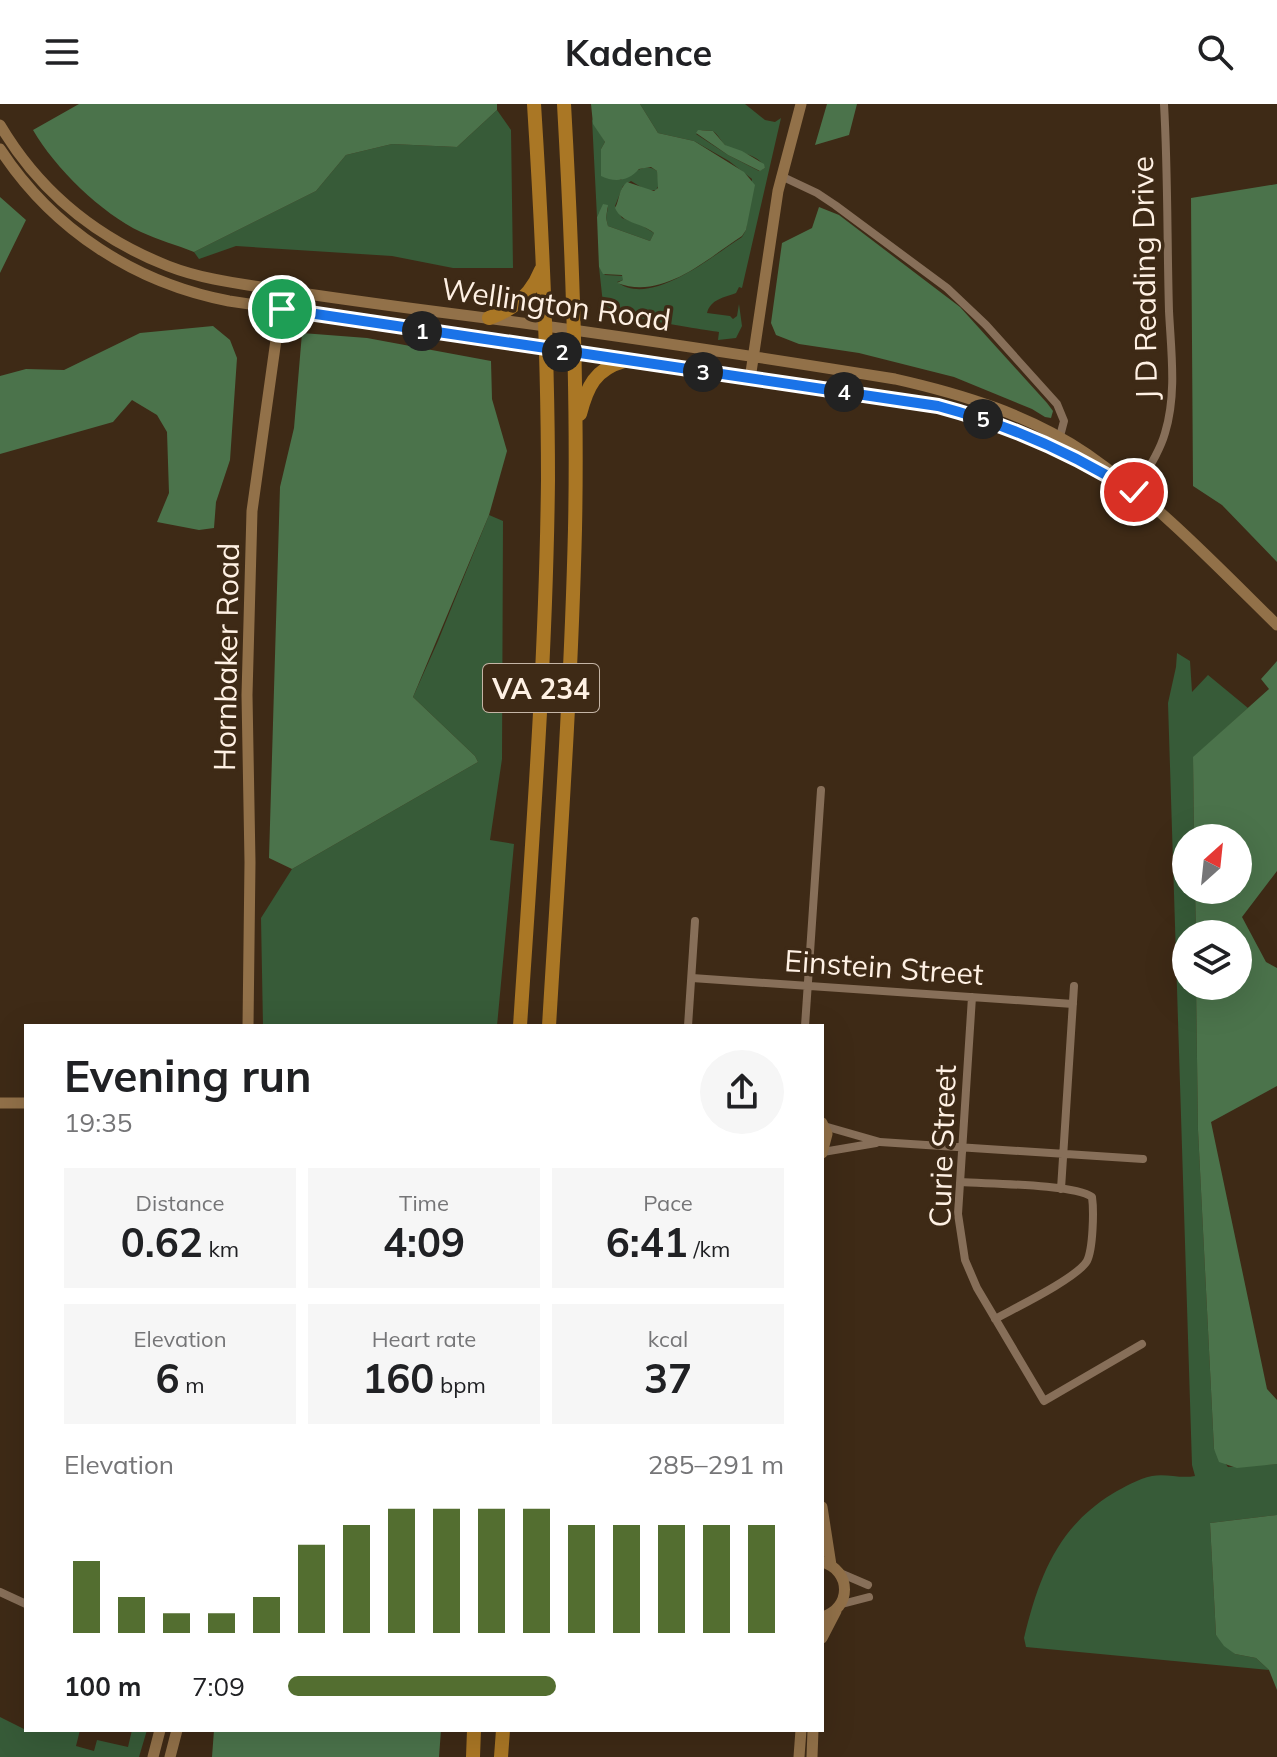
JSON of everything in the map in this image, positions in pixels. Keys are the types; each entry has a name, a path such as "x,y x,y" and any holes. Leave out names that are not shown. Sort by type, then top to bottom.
{"highway":[{"name":"VA 234","path":"520,1024 545,616 546,325 534,104"},
{"name":"VA 234","path":"549,1024 570,683 576,430 564,104"},
{"path":"489,318 522,300 537,280 543,262"},
{"path":"576,430 589,384 604,370 624,361"},
{"path":"473,1757 474,1732"},
{"path":"501,1757 503,1732"}],"main road":[{"path":"750,379 781,176 801,104"},
{"name":"Wellington Road","path":"0,125 24,160 54,195 75,213 116,242 192,274 283,290 754,357 930,387 998,409 1134,492 1277,625"},
{"name":"Wellington Road","path":"0,149 40,200 76,233 106,255 146,276 192,292 546,350 938,406 1058,443"},
{"name":"Hornbaker Road","path":"248,1024 250,862 247,695 252,511 283,290"},
{"path":"0,1103 24,1103"},
{"path":"824,1520 831,1567 845,1585 839,1607 824,1634"},
{"path":"824,1616 839,1607"},
{"path":"153,1757 159,1732"},
{"path":"170,1757 176,1732"},
{"path":"799,1757 801,1732"},
{"path":"812,1757 813,1732"}],"street":[{"name":"J D Reading Drive","path":"1134,492 1159,449 1170,405 1173,343 1169,314 1169,205 1164,104"},
{"path":"781,176 835,205 926,271 967,306 1057,404 1064,421 1058,443"},
{"path":"805,1024 821,790"},
{"path":"688,1024 695,921"},
{"name":"Einstein Street","path":"692,978 1073,1004"},
{"path":"1061,1189 1074,986"},
{"name":"Curie Street","path":"972,997 958,1214 965,1260 995,1319 1044,1401 1142,1344"},
{"path":"824,1124 880,1142 1143,1159"},
{"path":"824,1153 880,1142"},
{"path":"961,1182 1061,1189 1087,1193 1092,1197 1094,1208 1088,1258 1067,1278 995,1319"},
{"path":"831,1567 868,1585"},
{"path":"0,1592 24,1603"},
{"path":"839,1607 869,1597"}],"green space":[{"path":"79,104 497,104 497,110 457,147 392,144 346,155 316,191 194,252 147,235 110,213 66,174 42,145 33,130"},
{"path":"591,104 640,104 658,133 694,141 744,172 755,185 742,236 698,266 667,282 634,287 617,283 623,280 622,275 603,274 599,267 597,217 603,204 608,205 608,226 650,241 654,233 622,217 615,208 627,182 654,191 658,188 657,171 651,167 639,169 622,180 601,176 601,149 605,142 593,124"},
{"path":"640,104 745,104 765,120 775,122 781,118 742,288 715,302 707,313 733,319 737,316 739,304 742,326 736,338 718,340 719,332 640,318 603,304 599,267 605,275 624,276 617,282 631,288 647,289 664,284 698,266 742,237 746,230 752,179 729,161 694,141 658,133","holes":["702,130 713,131 726,146 753,157 765,168 759,171 696,134"]},
{"path":"827,104 857,104 849,135 815,145"},
{"path":"497,110 511,130 513,268 453,268 392,256 236,246 199,259 194,252 316,191 346,155 392,144 457,147"},
{"path":"592,119 605,142 601,149 620,180 647,167 657,171 659,185 656,190 646,190 631,181 623,186 615,206 622,218 654,233 650,241 608,226 608,207 597,217"},
{"path":"698,130 713,131 725,145 742,151 764,164 765,168 760,171 728,155 696,133"},
{"path":"1277,184 1277,562 1222,505 1193,486 1191,198"},
{"path":"0,197 26,220 0,273"},
{"path":"819,207 839,215 960,307 1047,403 1053,411 1051,418 954,377 859,353 799,344 776,335 771,323 782,243 812,228"},
{"path":"213,326 230,340 237,358 230,460 216,502 214,528 199,530 157,522 169,493 167,432 157,415 132,400 113,422 0,454 0,376 26,369 64,370 140,333"},
{"path":"302,333 367,338 491,361 492,399 507,451 489,515 413,697 478,762 292,869 269,858 280,487 294,428"},
{"path":"489,515 503,521 502,759 490,840 514,844 497,1024 263,1024 261,918 292,869 478,762 413,697"},
{"path":"1177,653 1190,661 1192,692 1208,675 1248,708 1193,758 1194,824 1172,824 1172,830 1168,703"},
{"path":"1277,661 1277,871 1252,904 1252,824 1194,824 1193,757 1269,689 1261,679"},
{"path":"1174,904 1195,904 1196,920 1175,920"},
{"path":"1195,904 1252,904 1242,917 1244,920 1196,920"},
{"path":"1252,936 1266,962 1277,968 1277,1086 1211,1122 1267,1389 1277,1400 1277,1464 1237,1468 1219,1462 1214,1449 1198,1130 1196,1000 1252,1000"},
{"path":"1177,1000 1196,1000 1198,1130 1214,1449 1228,1467 1277,1464 1277,1515 1210,1523 1216,1635 1235,1654 1256,1658 1269,1670 1026,1647 1024,1638 1044,1575 1064,1538 1077,1522 1112,1494 1142,1479 1157,1475 1195,1476 1192,1465"},
{"path":"1277,1515 1277,1690 1269,1670 1256,1658 1235,1654 1216,1635 1210,1523"},
{"path":"0,1717 24,1729 24,1732 80,1732 76,1746 94,1751 97,1740 128,1747 132,1732 146,1732 139,1757 0,1757"},
{"path":"214,1732 441,1732 439,1757 212,1757"}],"route":[{"path":"282,309 938,406 1029,436 1090,465 1134,492"}]}
